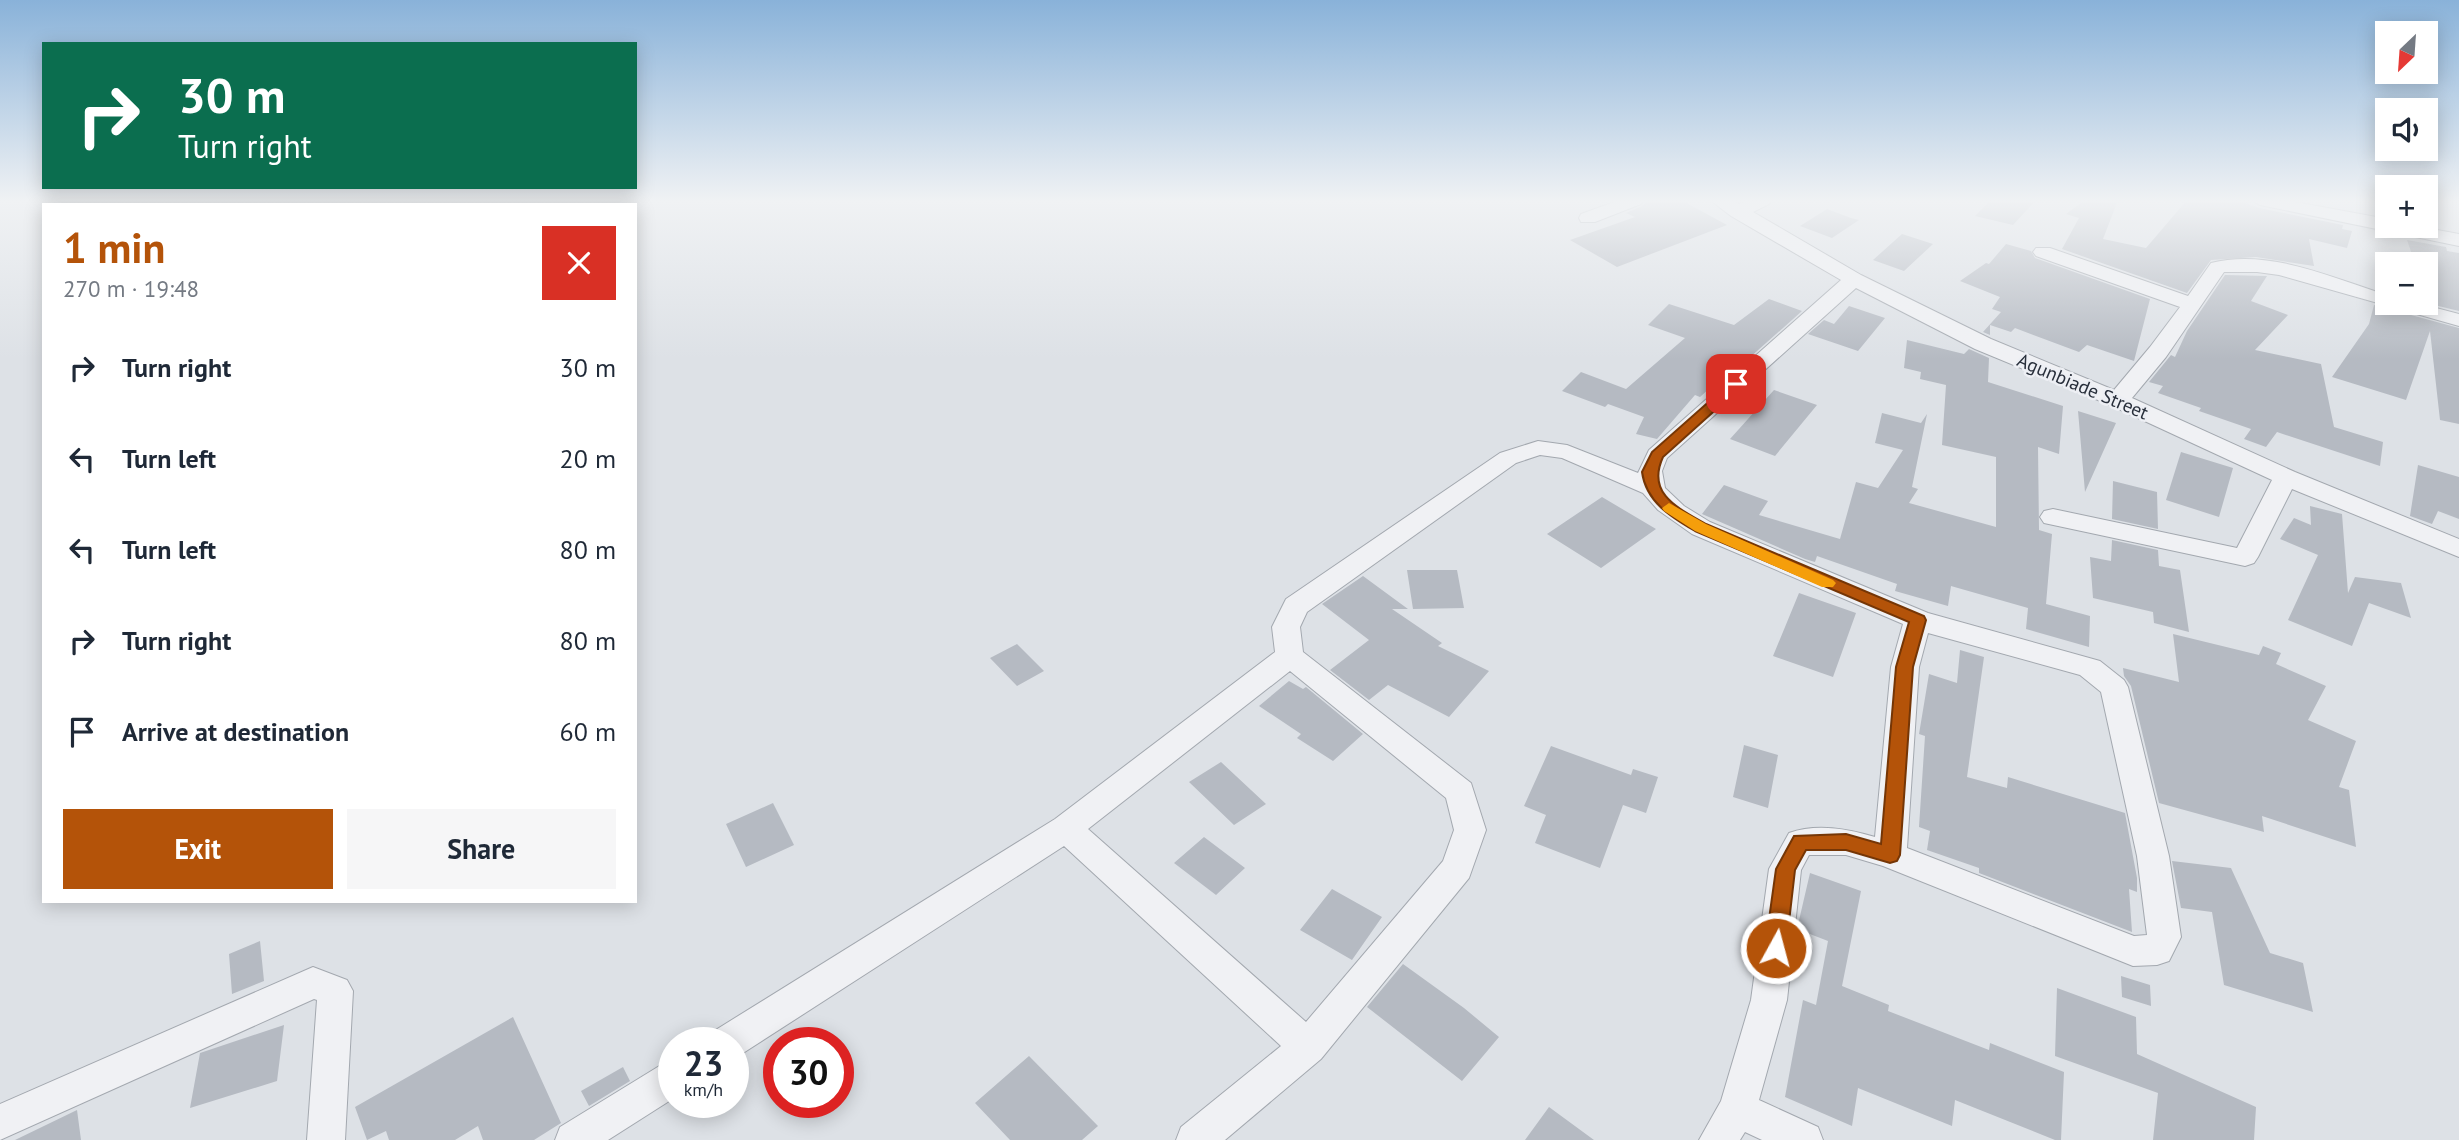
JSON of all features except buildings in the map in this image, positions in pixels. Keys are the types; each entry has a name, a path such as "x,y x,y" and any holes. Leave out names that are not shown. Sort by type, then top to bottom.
{"street":[{"name":"Agunbiade Street","path":"1809,253 1854,279 1983,344 2118,400 2286,477 2459,549"},
{"path":"2046,253 2192,304"},
{"path":"2118,400 2158,352 2218,267 2235,263 2258,265 2375,298"},
{"path":"1651,487 1649,472 1657,455 1854,279"},
{"path":"2438,315 2459,320"},
{"path":"1195,1140 1308,1047 1457,868 1470,830 1460,792 1290,656 1286,626 1296,606 1508,458 1538,447 1567,452 1651,487 1672,511 1701,528 1918,620 1967,636 2090,668 2114,687 2153,856 2164,937 2157,950 2133,951 1890,855 1846,842 1800,842 1786,869 1769,1000 1728,1124 1804,1140"},
{"path":"2053,517 2245,557 2286,477"},
{"path":"1890,855 1905,667 1918,620"},
{"path":"749,1029 1066,828 1290,656"},
{"path":"1066,828 1308,1047"},
{"path":"0,1123 313,983 335,991 326,1140"},
{"path":"574,1140 658,1087"}],"slow traffic":[{"path":"1669,508 1701,528 1827,583"}],"route":[{"path":"1736,384 1657,455 1649,472 1651,487 1672,511 1701,528 1918,620 1905,667 1890,855 1846,842 1800,842 1786,869 1776,948"}]}
